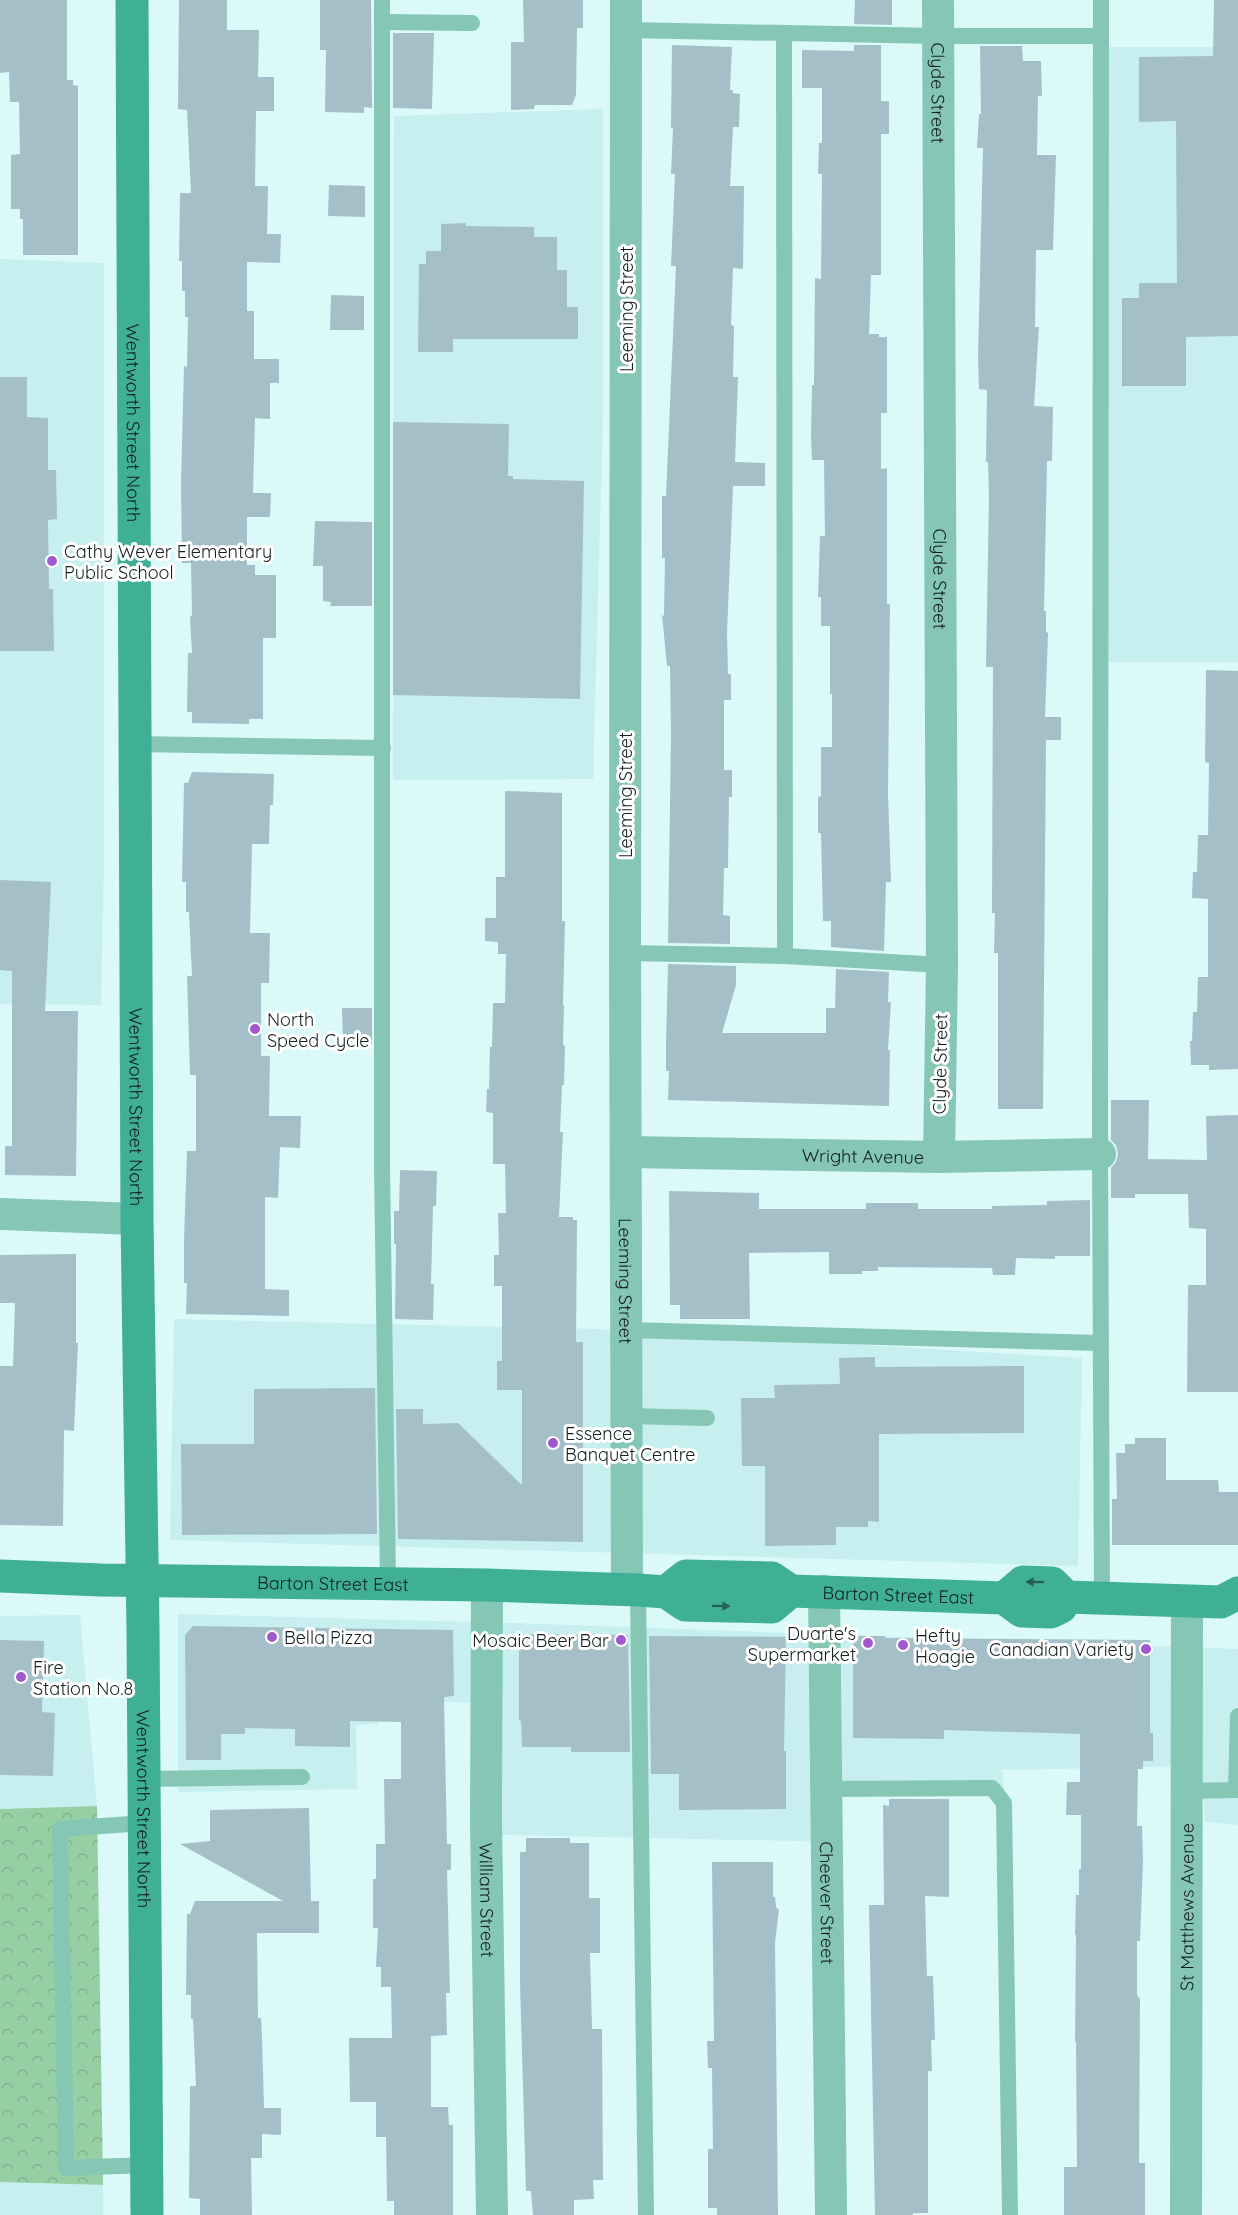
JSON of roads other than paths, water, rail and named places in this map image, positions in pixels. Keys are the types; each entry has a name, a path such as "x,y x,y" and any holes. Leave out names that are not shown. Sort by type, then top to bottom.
{"main road":[{"name":"Wentworth Street North","path":"132,0 136,1219 142,1580 147,2215"},
{"name":"Barton Street East","path":"0,1576 101,1580 487,1585 644,1591 686,1576 772,1578 791,1591 1004,1598 1023,1582 1052,1582 1066,1597 1232,1603"}],"street":[{"name":"Clyde Street","path":"938,0 942,965 939,1157"},
{"name":"Leeming Street","path":"626,15 627,1416 644,1591"},
{"name":"Wright Avenue","path":"626,1152 939,1157 1100,1154"},
{"path":"0,1214 136,1219"},
{"name":"William Street","path":"487,1585 486,1822 492,2215"},
{"name":"Cheever Street","path":"824,1591 831,2215"},
{"name":"St Matthews Avenue","path":"1186,2215 1187,1601"}],"lane":[{"path":"382,0 382,1166 388,1583"},
{"path":"1101,0 1102,1598"},
{"path":"626,15 784,34 1100,36"},
{"path":"382,22 472,22"},
{"path":"784,34 785,956"},
{"path":"135,744 382,748"},
{"path":"625,953 785,956 942,965"},
{"path":"627,1330 1101,1343"},
{"path":"627,1416 707,1418"},
{"path":"644,1591 646,2215"},
{"path":"1185,1791 1236,1790 1238,1716"},
{"path":"144,1779 302,1777"},
{"path":"826,1789 992,1788 1004,1803 1010,2215"},
{"path":"144,1823 60,1829 66,2168 147,2165"}],"place":[{"name":"Cathy Wever Elementary Public School","path":"52,561"},
{"name":"North Speed Cycle","path":"255,1029"},
{"name":"Essence Banquet Centre","path":"553,1443"},
{"name":"Bella Pizza","path":"272,1637"},
{"name":"Mosaic Beer Bar","path":"621,1640"},
{"name":"Duarte's Supermarket","path":"868,1643"},
{"name":"Hefty Hoagie","path":"903,1645"},
{"name":"Canadian Variety","path":"1146,1649"},
{"name":"Fire Station No.8","path":"21,1677"}]}
